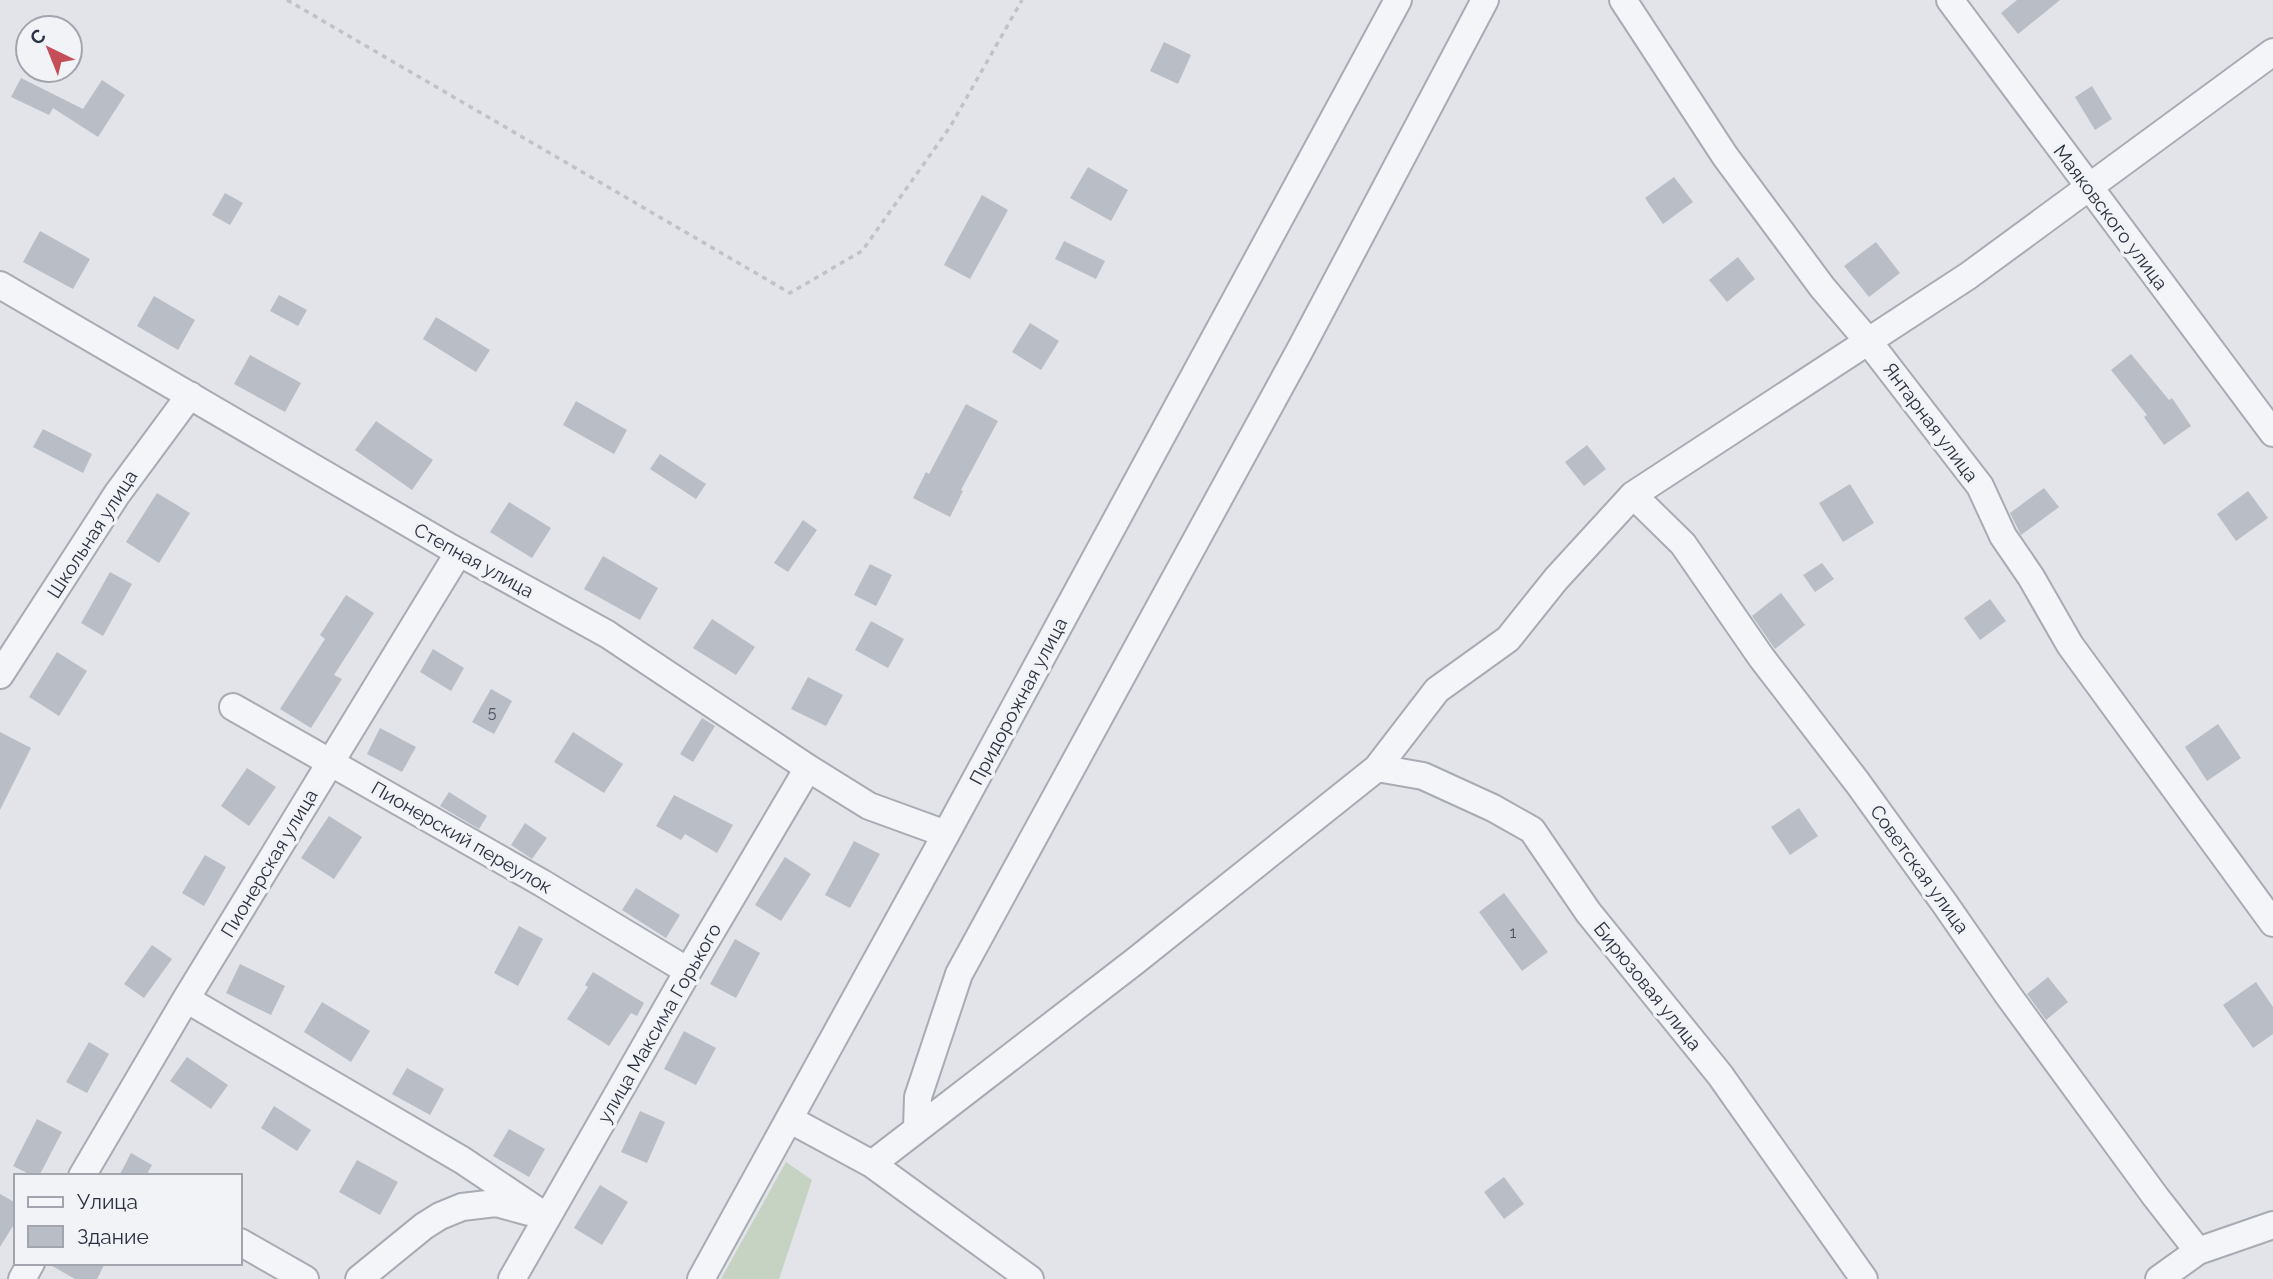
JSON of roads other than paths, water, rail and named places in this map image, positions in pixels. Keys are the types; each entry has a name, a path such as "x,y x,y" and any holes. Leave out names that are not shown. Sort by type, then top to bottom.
{"street":[{"name":"Придорожная улица","path":"701,1279 946,834 1398,0"},
{"path":"917,1128 918,1097 959,974 1300,350 1485,0"},
{"name":"Янтарная улица","path":"1623,0 1725,156 1822,287 1868,341 1980,486 2003,536 2031,577 2070,645 2273,923"},
{"name":"Маяковского улица","path":"1950,0 2273,433"},
{"path":"872,1164 1134,962 1377,768 1437,690 1508,639 1556,579 1633,495 1968,275 2273,52"},
{"name":"Степная улица","path":"0,285 459,552 607,634 869,806 946,834"},
{"name":"Школьная улица","path":"0,675 117,494 190,395"},
{"name":"Советская улица","path":"1633,495 1683,544 1761,657 1857,782 2008,995 2198,1251"},
{"name":"Пионерская улица","path":"83,1174 186,999 459,552"},
{"name":"Пионерский переулок","path":"233,707 530,876 688,971"},
{"name":"улица Максима Горького","path":"512,1279 808,768"},
{"name":"Бирюзовая улица","path":"1377,768 1423,776 1493,808 1532,830 1588,912 1720,1075 1864,1279"},
{"path":"186,999 462,1160 547,1217"},
{"path":"789,1119 872,1164 1030,1279"},
{"path":"359,1279 424,1226 462,1207 496,1203 547,1217"},
{"path":"2159,1279 2198,1251 2273,1225"},
{"path":"242,1243 305,1279"}]}
